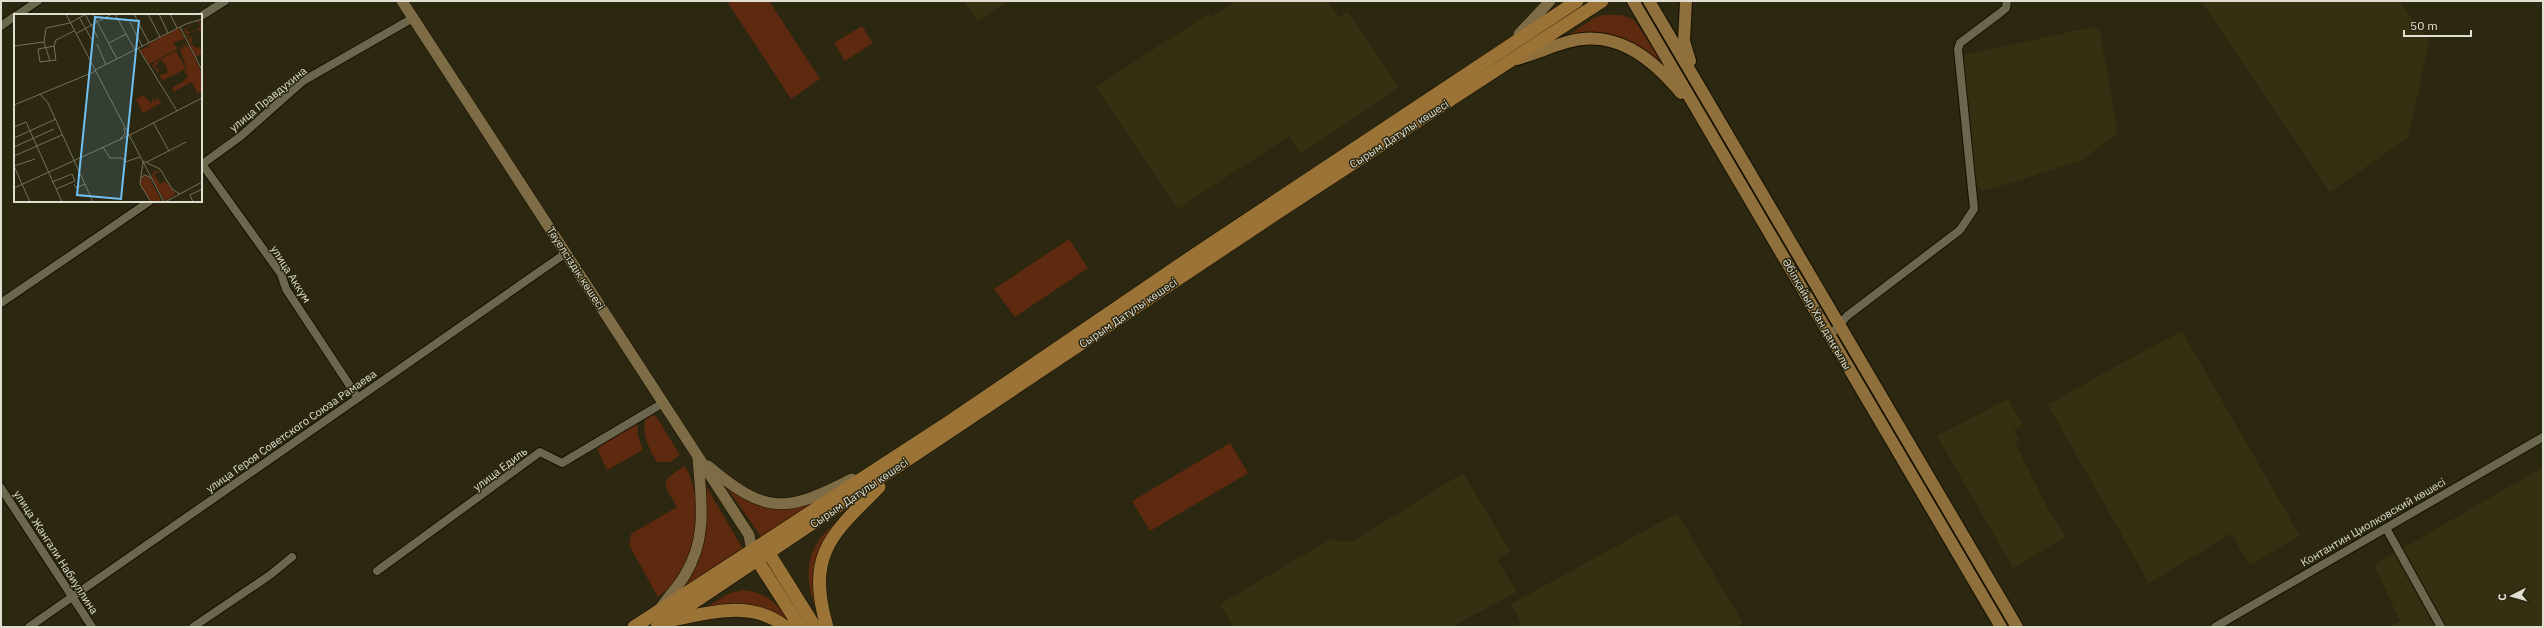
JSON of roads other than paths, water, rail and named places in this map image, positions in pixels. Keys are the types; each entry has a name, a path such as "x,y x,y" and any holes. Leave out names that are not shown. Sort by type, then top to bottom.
{"highway":[{"name":"Сырым Датұлы көшесі","path":"634,627 661,620 1001,393 1286,207 1506,56 1577,1"},
{"name":"Сырым Датұлы көшесі","path":"1506,56 1602,1"},
{"path":"826,627 819,579 820,566 829,542 838,528 896,463"},
{"path":"766,549 815,627"},
{"path":"755,556 800,627"},
{"path":"661,620 714,612 744,610 767,615 786,627"}],"main road":[{"name":"Тәуелсіздік көшесі","path":"402,1 749,535"},
{"path":"1506,56 1550,1"},
{"name":"Әбілқайыр Хан даңғылы","path":"1633,1 2001,627"},
{"name":"Әбілқайыр Хан даңғылы","path":"1649,1 2017,627"},
{"path":"1686,1 1684,41 1696,80"},
{"path":"1506,56 1580,40 1612,42 1634,49 1644,56 1675,85 1704,122"},
{"path":"698,458 733,487 748,496 779,504 794,503 816,498 896,463"},
{"path":"661,620 685,575 699,543 702,516 698,458"},
{"path":"749,535 766,549"},
{"path":"749,535 755,556"}],"street":[{"path":"19,14 38,1"},
{"path":"202,15 225,1"},
{"path":"1830,336 1847,316 1960,230 1974,209 1958,49 1960,43 2006,8 2007,1"},
{"path":"1,26 14,17"},
{"name":"улица Правдухина","path":"202,164 241,136 303,81 413,18"},
{"name":"улица Аккум","path":"202,164 280,274 286,289 358,398"},
{"path":"1,303 149,202"},
{"name":"улица Героя Советского Союза Рамаева","path":"28,627 566,253"},
{"name":"улица Едиль","path":"377,571 540,452 562,463 663,403"},
{"name":"Контантин Циолковский көшесі","path":"2215,627 2543,437"},
{"name":"улица Жангали Набиуллина","path":"1,488 71,598 92,627"},
{"path":"2386,528 2441,627"},
{"path":"193,627 270,576 292,557"}]}
